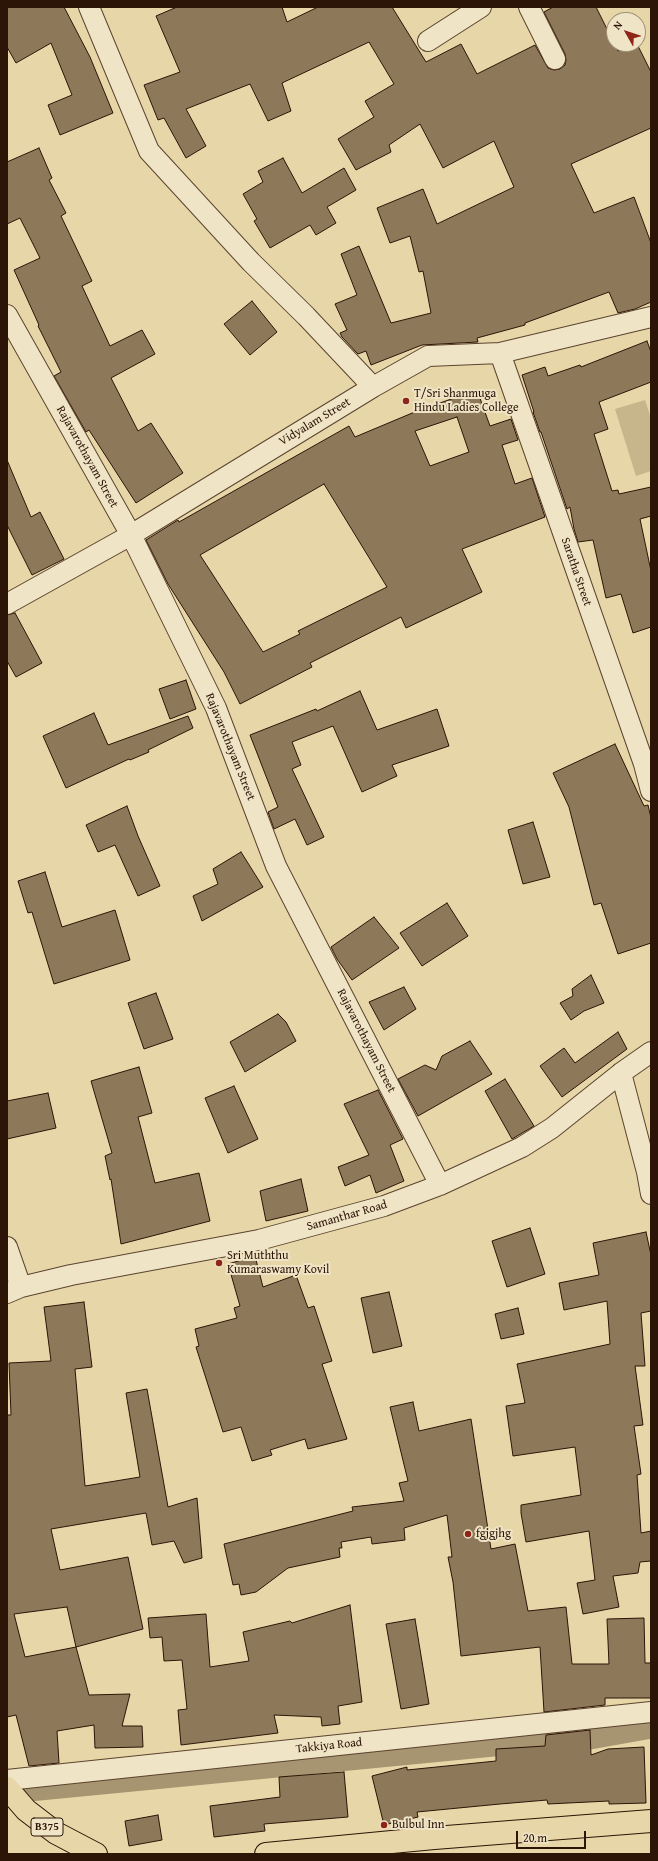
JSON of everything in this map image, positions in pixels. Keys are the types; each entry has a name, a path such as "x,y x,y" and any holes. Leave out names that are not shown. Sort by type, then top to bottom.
{"main road":[{"name":"B375","path":"7,1788 26,1810 56,1833 96,1854"},
{"path":"266,1854 449,1837 651,1821"}],"street":[{"path":"428,41 481,7"},
{"path":"529,7 555,59"},
{"path":"93,8 149,151 251,262 306,316 373,387"},
{"name":"Rajavarothayam Street","path":"7,315 131,536 216,708 276,866 440,1185"},
{"name":"Vidyalam Street","path":"7,604 131,536 373,387 428,356 500,353 651,317"},
{"name":"Saratha Street","path":"500,353 647,763 651,791"},
{"name":"Samanthar Road","path":"14,1290 71,1275 259,1240 384,1206 440,1185 522,1147 552,1128 620,1074 651,1052"},
{"path":"620,1074 647,1172 651,1194"},
{"path":"7,1247 14,1290"},
{"name":"Takkiya Road","path":"7,1780 651,1712"}],"shaded area":[{"path":"645,400 651,418 651,471 636,476 615,409"}],"building":[{"path":"7,7 64,7 90,57 113,113 60,135 48,105 72,95 51,43 16,63 7,47"},
{"path":"177,7 282,7 287,22 318,7 392,7 426,62 461,44 477,74 535,45 548,68 554,70 560,69 565,65 565,54 544,12 553,7 596,7 606,27 606,52 641,52 651,72 651,128 571,164 594,213 634,197 651,243 651,302 635,309 618,313 609,292 525,323 525,325 477,338 478,342 422,345 371,365 366,351 358,354 340,333 347,330 335,304 357,295 341,254 359,246 391,323 431,313 423,271 419,272 410,236 390,243 377,208 423,189 437,224 514,187 494,141 443,168 420,124 389,145 391,152 356,170 338,139 374,117 365,101 394,84 369,42 282,83 291,111 268,121 250,84 186,109 206,146 186,158 164,118 158,120 144,85 180,72 156,16"},
{"path":"39,148 52,178 49,180 66,213 61,216 92,281 82,286 110,346 142,330 155,354 111,378 138,431 151,423 183,473 136,503 89,430 86,432 54,376 61,372 38,326 39,325 14,270 40,258 20,218 7,224 7,162"},
{"path":"283,158 302,193 344,168 356,190 327,207 336,223 316,235 310,225 270,248 254,221 257,219 243,194 263,182 258,171"},
{"path":"252,301 277,332 250,355 224,324"},
{"path":"647,341 651,352 651,382 599,402 608,429 594,434 612,491 618,490 619,494 651,487 651,516 640,519 651,571 651,627 633,633 621,594 606,598 593,540 578,542 570,507 567,509 533,412 522,375 545,367 548,376 580,365 581,367"},
{"path":"477,390 490,426 511,419 518,440 502,445 515,484 532,478 545,517 462,549 482,592 406,628 401,617 310,663 312,667 240,704 224,672 168,584 146,540 178,520 179,522 349,426 355,437 417,411","holes":["457,417 469,452 430,466 415,431","324,484 387,587 298,631 300,634 263,652 200,555"]},
{"path":"7,460 31,517 40,512 64,559 32,575 7,525"},
{"path":"15,613 42,663 16,677 7,661 7,615"},
{"path":"186,680 196,709 170,719 159,689"},
{"path":"360,691 377,730 437,709 449,746 392,765 397,776 362,792 333,726 292,742 301,765 292,769 324,837 307,845 295,819 274,829 268,812 278,807 250,735 316,709 317,711"},
{"path":"94,713 108,745 188,716 193,728 148,750 149,752 130,760 129,759 66,788 43,736"},
{"path":"615,744 644,806 648,805 651,818 651,943 618,954 601,903 594,905 569,807 553,773"},
{"path":"127,806 138,836 160,886 138,896 115,845 98,852 86,825"},
{"path":"533,822 550,877 523,884 508,830"},
{"path":"241,852 263,887 202,921 193,896 218,884 213,869"},
{"path":"45,872 62,927 115,910 130,960 54,984 32,912 28,913 18,881"},
{"path":"447,903 468,936 422,966 400,933"},
{"path":"374,917 399,948 352,980 337,959 331,947"},
{"path":"591,975 604,1003 584,1011 571,1020 560,1003 573,996 572,989"},
{"path":"404,987 416,1009 384,1030 369,1002"},
{"path":"156,993 173,1039 144,1049 128,1003"},
{"path":"278,1014 286,1022 296,1041 245,1072 230,1042"},
{"path":"618,1032 627,1049 562,1097 540,1066 564,1048 575,1063"},
{"path":"470,1041 492,1074 418,1116 398,1079 425,1065 436,1070 442,1056"},
{"path":"139,1067 152,1113 138,1117 155,1183 199,1173 210,1221 121,1244 111,1179 110,1180 105,1156 112,1153 91,1081"},
{"path":"505,1079 534,1126 512,1139 485,1091"},
{"path":"234,1086 258,1139 228,1153 205,1098"},
{"path":"378,1090 403,1139 390,1145 404,1181 376,1193 370,1175 345,1186 338,1167 369,1155 344,1104"},
{"path":"48,1093 56,1128 7,1139 7,1101"},
{"path":"301,1179 308,1211 266,1221 260,1191"},
{"path":"530,1228 545,1274 507,1287 492,1241"},
{"path":"646,1232 651,1255 651,1311 641,1313 645,1366 635,1366 643,1425 634,1426 641,1474 637,1475 641,1533 651,1531 651,1561 640,1562 638,1573 613,1576 619,1607 583,1614 577,1583 595,1580 589,1531 526,1542 521,1513 521,1505 581,1495 575,1447 513,1456 506,1406 525,1403 517,1364 610,1344 607,1301 564,1310 559,1283 599,1275 593,1243"},
{"path":"255,1256 263,1287 296,1275 308,1308 314,1306 332,1361 322,1364 347,1439 308,1449 305,1439 270,1450 272,1455 252,1461 241,1427 223,1432 196,1347 199,1346 195,1329 237,1318 234,1308 240,1306 228,1264"},
{"path":"389,1292 402,1346 373,1353 361,1298"},
{"path":"84,1302 92,1367 75,1369 85,1486 140,1477 126,1393 147,1389 168,1507 197,1498 202,1558 184,1563 174,1541 152,1545 146,1513 51,1529 60,1570 128,1557 143,1629 76,1647 89,1695 130,1694 122,1726 142,1726 143,1747 95,1748 94,1725 57,1731 59,1763 29,1766 16,1715 7,1717 7,1415 11,1415 9,1363 51,1361 44,1307","holes":["67,1607 76,1647 25,1657 14,1614"]},
{"path":"518,1308 524,1334 501,1339 495,1314"},
{"path":"413,1402 419,1431 471,1419 491,1549 515,1544 528,1611 566,1607 572,1664 609,1664 607,1619 644,1618 645,1663 651,1663 651,1698 605,1698 605,1705 544,1712 540,1647 461,1656 453,1582 448,1557 452,1557 447,1515 404,1528 405,1540 372,1544 371,1537 341,1542 342,1548 339,1548 340,1557 288,1568 256,1592 241,1595 239,1584 233,1585 224,1544 353,1511 352,1507 404,1501 399,1483 408,1481 390,1407"},
{"path":"350,1605 362,1702 338,1706 340,1724 322,1726 321,1717 274,1715 278,1733 181,1745 178,1710 187,1709 182,1660 164,1661 162,1637 150,1638 148,1618 206,1614 210,1667 249,1661 243,1632 290,1621 292,1623"},
{"path":"415,1619 429,1704 401,1709 386,1624"},
{"path":"590,1730 591,1755 608,1749 644,1747 646,1803 609,1804 609,1801 548,1804 547,1800 417,1812 418,1817 384,1825 372,1776 407,1767 407,1770 496,1761 496,1749 545,1746 546,1735"},
{"path":"344,1772 348,1817 264,1824 265,1831 214,1837 210,1806 280,1797 279,1777"},
{"path":"158,1815 162,1840 129,1846 125,1821"}],"waterway":[{"path":"29,1789 545,1739 590,1737 646,1727"}],"place":[{"name":"T/Sri Shanmuga Hindu Ladies College","path":"406,401"},
{"name":"Sri Muththu Kumaraswamy Kovil","path":"219,1263"},
{"name":"fgjgjhg","path":"468,1534"},
{"name":"Bulbul Inn","path":"384,1825"}]}
